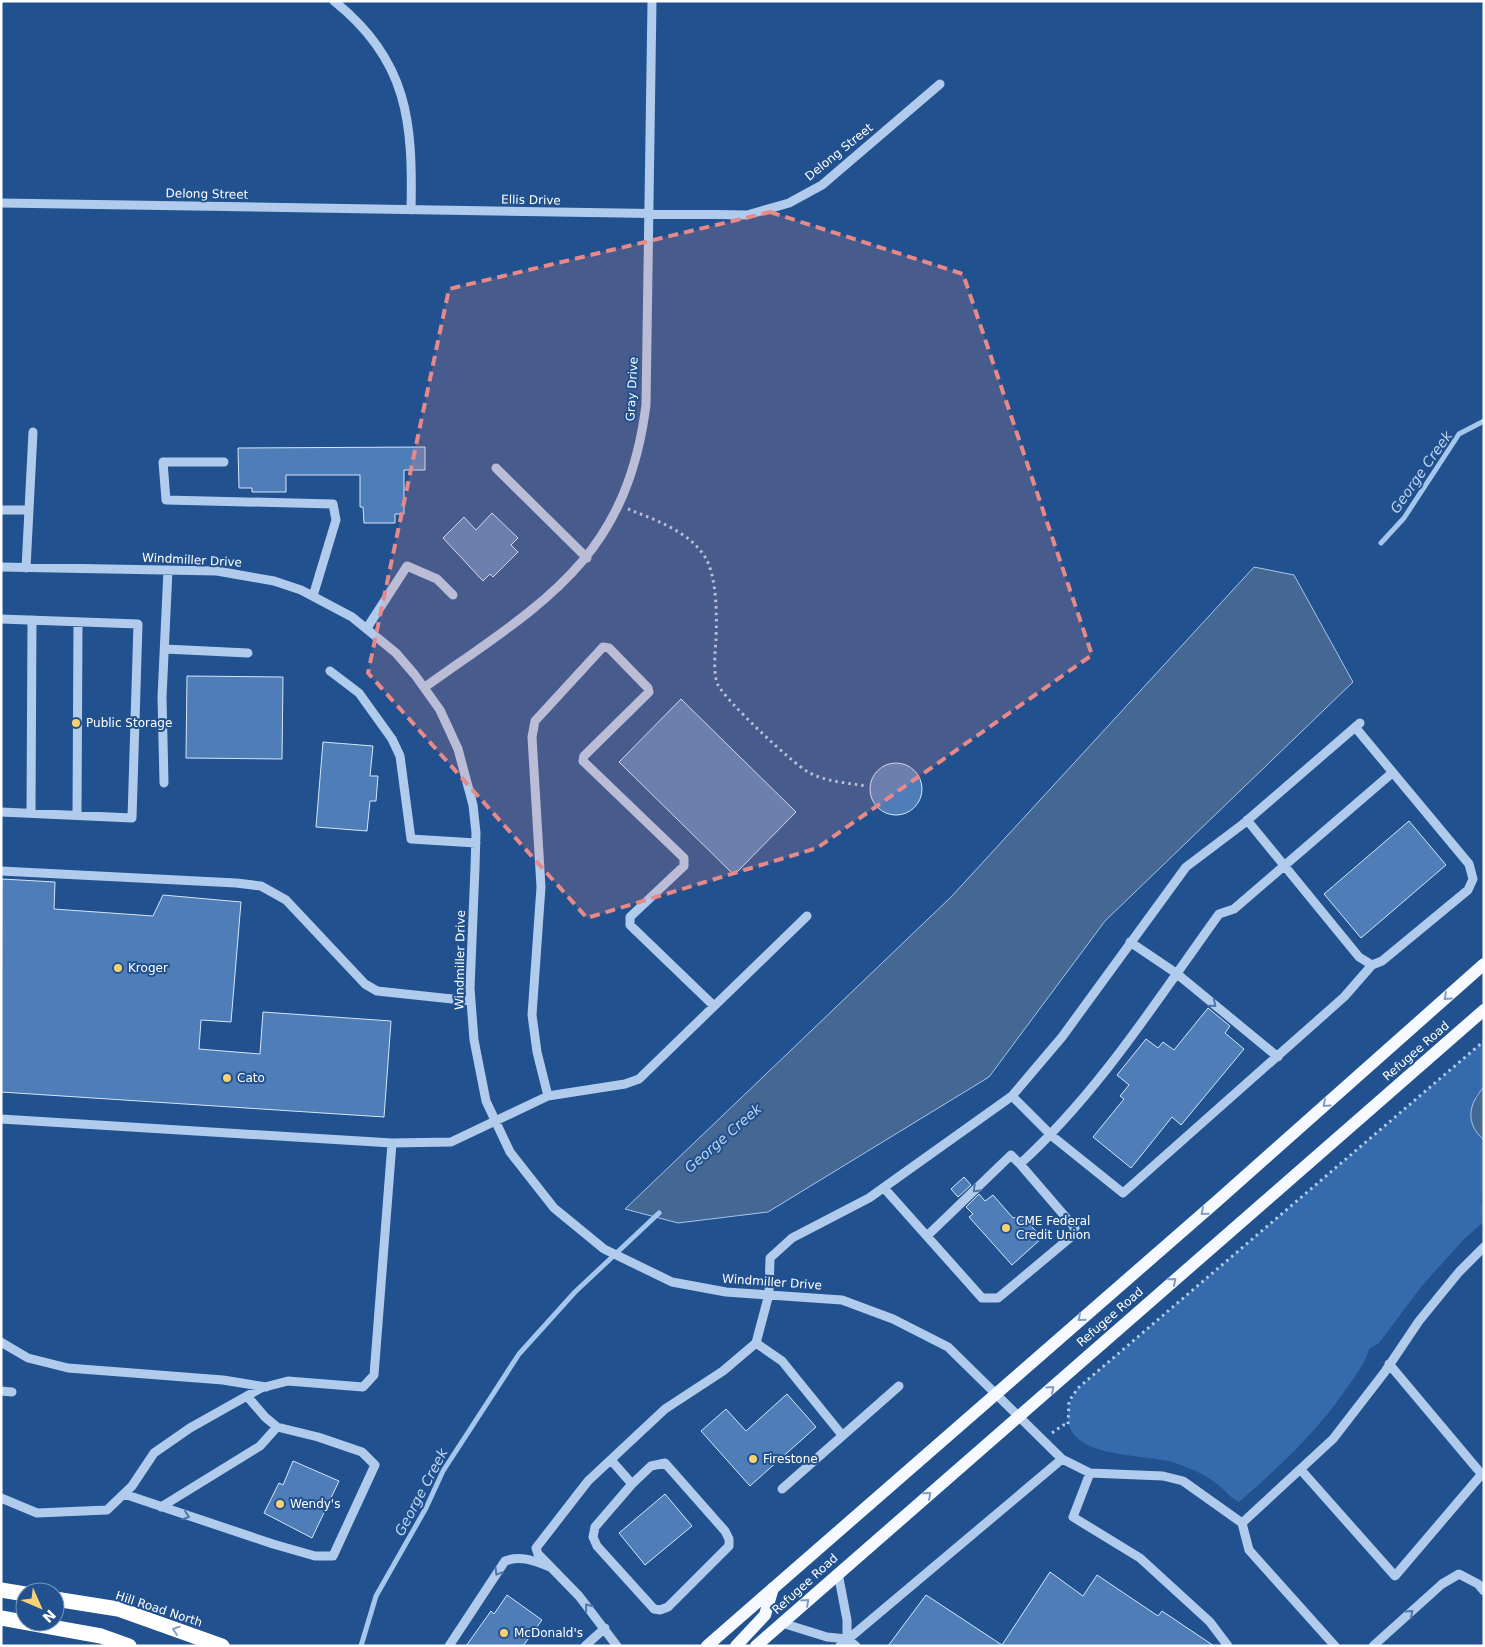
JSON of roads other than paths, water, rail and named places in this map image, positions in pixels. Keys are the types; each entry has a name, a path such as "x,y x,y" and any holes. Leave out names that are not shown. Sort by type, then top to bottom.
{"highway":[{"path":"1,1590 15,1592"},
{"name":"Hill Road North","path":"65,1601 118,1609 222,1646"},
{"path":"1,1618 130,1646"}],"main road":[{"name":"Refugee Road","path":"707,1646 1000,1397 1484,964"},
{"name":"Refugee Road","path":"756,1646 1484,1010"},
{"name":"Refugee Road","path":"736,1646 766,1615 773,1588"}],"street":[{"path":"334,1 367,33 384,57 397,82 406,110 411,138 411,210"},
{"name":"Gray Drive","path":"425,687 530,613 553,594 586,558 607,528 636,462 646,406 652,1"},
{"name":"Delong Street","path":"650,214 747,214 789,203 822,185 940,84"},
{"name":"Delong Street","path":"1,203 411,210"},
{"name":"Ellis Drive","path":"411,210 650,214"},
{"path":"26,568 33,432"},
{"path":"224,462 163,462 166,500 333,504 336,520 313,596"},
{"path":"496,468 586,558"},
{"path":"1,510 28,510"},
{"path":"367,628 407,566 437,579 453,595"},
{"name":"Windmiller Drive","path":"1,567 218,571 246,574 274,581 313,596 352,617 367,628 396,653 425,687 440,710 458,749 473,804 476,843 471,1001 474,1040 484,1092 510,1152 554,1208 604,1249 672,1282 726,1292 842,1300 893,1319 948,1347 1062,1459 1090,1473"},
{"path":"164,783 162,697 168,570"},
{"path":"1,619 138,624 132,818 1,812"},
{"path":"31,813 32,620"},
{"path":"77,816 78,622"},
{"path":"548,1096 537,1052 532,1015 541,887 532,737 535,721 603,647 609,648 648,688 649,692 584,756 583,761 684,858 684,866 630,917 630,925 714,1006"},
{"path":"164,649 248,653"},
{"path":"330,671 360,693 392,739 400,756 411,840 476,843"},
{"path":"617,1646 605,1628 555,1569 538,1554 536,1548 541,1540 588,1482 665,1409 722,1372 756,1343 769,1294 770,1258 792,1238 869,1198 884,1188 1012,1096 1062,1037 1186,867 1247,820 1358,725 1392,774 1469,864 1473,878 1468,890 1382,962 1372,965 1344,997 1123,1193 1052,1136 1012,1096"},
{"path":"1020,1164 1052,1136 1104,1074 1218,914 1234,909 1392,774"},
{"path":"1247,820 1359,957 1372,965"},
{"path":"1,871 236,883 260,886 286,900 365,984 377,991 471,1001"},
{"path":"1,1119 392,1143 451,1142 548,1096 625,1084 640,1079 807,916"},
{"path":"1130,942 1176,973 1278,1057"},
{"path":"1,1498 37,1513 107,1510 132,1486 154,1452 190,1428 247,1396 267,1387 288,1381 363,1387 374,1375 392,1143"},
{"path":"884,1188 982,1298 998,1298 1071,1237 1075,1228 1011,1155 927,1236"},
{"path":"1242,1523 1333,1439 1424,1314 1459,1272 1484,1247"},
{"path":"1,1342 28,1358 68,1368 224,1380 267,1387"},
{"path":"756,1343 782,1361 842,1436"},
{"path":"1301,1470 1394,1576 1483,1476 1389,1364"},
{"path":"782,1489 898,1386"},
{"path":"1,1391 12,1392"},
{"path":"124,1494 306,1554 333,1556 375,1465 362,1452 318,1437 277,1427 265,1417 247,1396"},
{"path":"162,1507 260,1446 277,1427"},
{"path":"843,1642 1062,1459"},
{"path":"611,1460 632,1484"},
{"path":"665,1463 726,1531 729,1539 729,1546 668,1607 660,1610 654,1609 597,1546 593,1537 595,1527 632,1484 651,1466 665,1463"},
{"path":"1228,1646 1210,1622 1140,1558 1073,1518 1090,1473 1162,1476 1183,1481 1242,1523 1249,1550 1335,1646"},
{"path":"449,1646 504,1561 515,1557 533,1560 555,1569"},
{"path":"838,1573 847,1620 843,1642"},
{"path":"1373,1646 1442,1584 1459,1574 1478,1584 1484,1591"},
{"path":"782,1623 856,1646"},
{"path":"585,1646 605,1628"}],"water":[{"path":"1254,567 1294,575 1353,682 1105,921 989,1077 768,1212 678,1223 625,1209 951,897"},
{"path":"1484,1087 1484,1140 1478,1134 1471,1121 1471,1114 1475,1100"}],"waterway":[{"name":"George Creek","path":"1381,543 1404,518 1459,434 1484,421"},
{"name":"George Creek","path":"361,1646 376,1596 426,1508 443,1471 519,1354 575,1292 659,1213"}],"place":[{"name":"Public Storage","path":"76,723"},
{"name":"Kroger","path":"118,968"},
{"name":"Cato","path":"227,1078"},
{"name":"CME Federal Credit Union","path":"1006,1228"},
{"name":"Firestone","path":"753,1459"},
{"name":"Wendy's","path":"280,1504"},
{"name":"McDonald's","path":"504,1633"}]}
